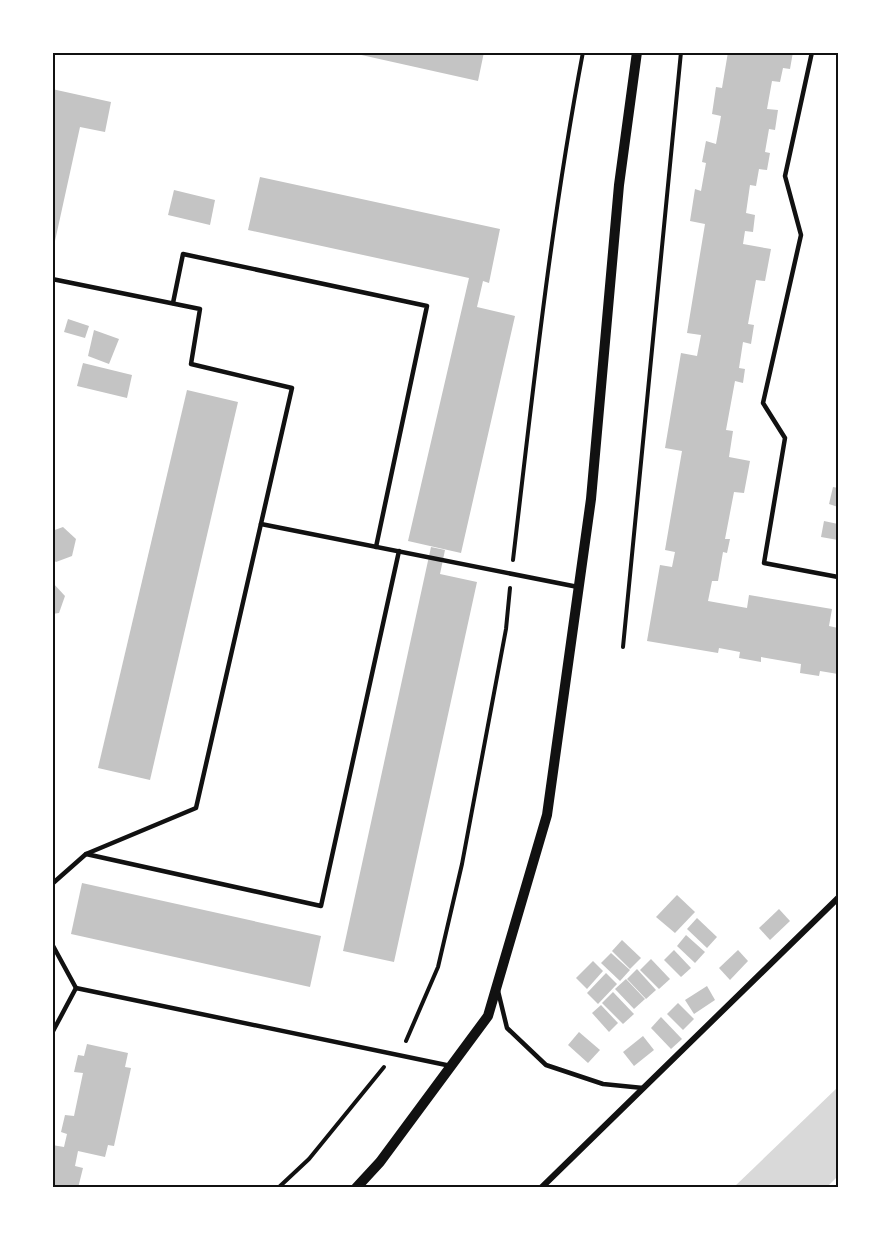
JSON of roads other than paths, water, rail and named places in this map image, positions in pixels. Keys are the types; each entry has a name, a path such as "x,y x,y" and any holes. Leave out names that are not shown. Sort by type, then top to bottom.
{"street":[{"path":"356,1188 380,1162 488,1016 547,815 591,499 619,185 637,52"},
{"path":"541,1188 838,898"}],"lane":[{"path":"812,52 785,176 801,235 763,403 785,438 764,563 838,577"},
{"path":"173,303 183,254 427,306 376,547"},
{"path":"52,279 200,309 191,364 292,388 196,808 86,854 52,884"},
{"path":"261,524 579,588"},
{"path":"86,854 321,906 399,551"},
{"path":"52,944 76,988 451,1066"},
{"path":"497,986 507,1028 546,1065 603,1084 643,1088"},
{"path":"52,1033 76,988"}]}
